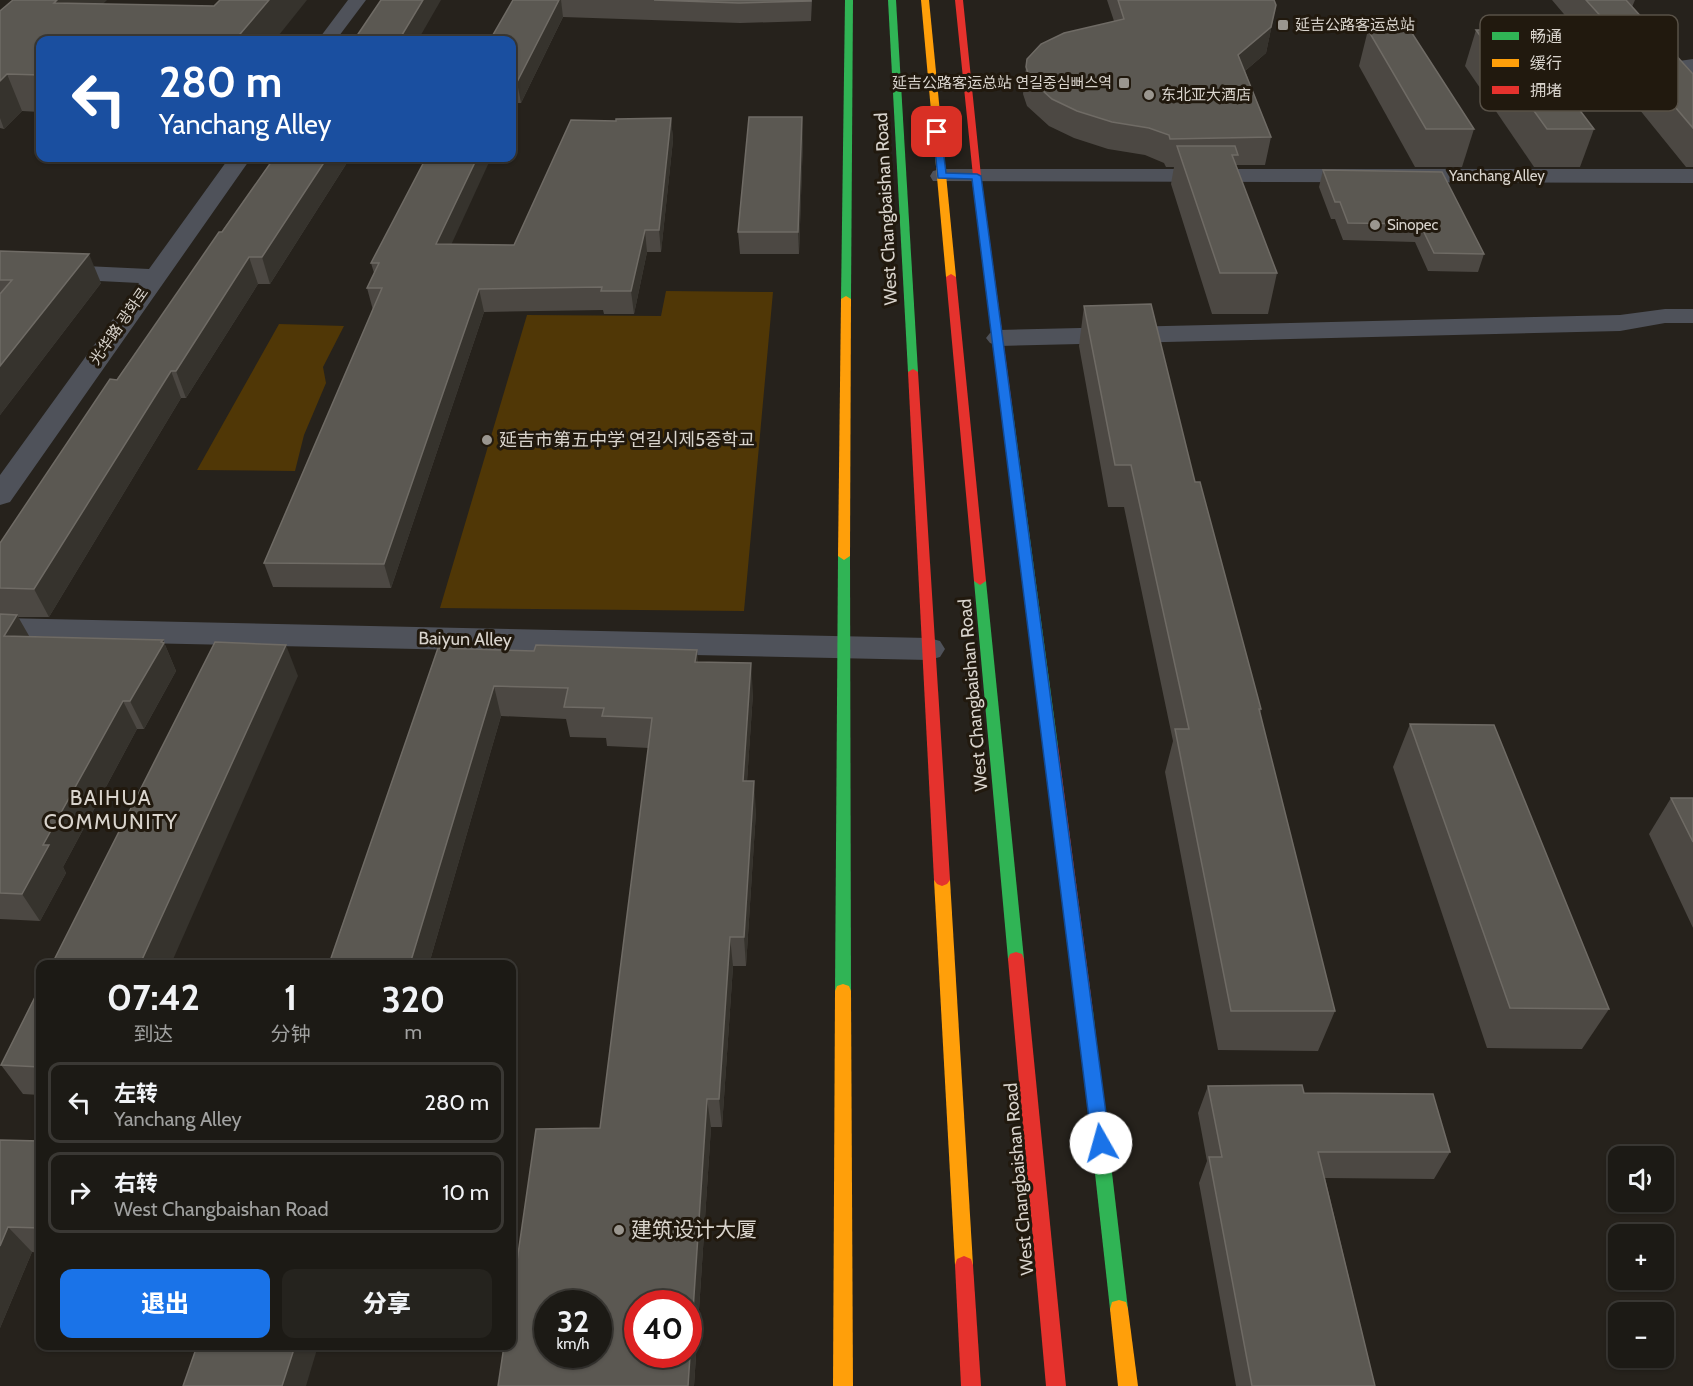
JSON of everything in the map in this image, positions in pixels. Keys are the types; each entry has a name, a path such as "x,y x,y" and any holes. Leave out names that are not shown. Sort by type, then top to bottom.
{"main road":[{"path":"843,1386 843,647 849,0"},
{"name":"West Changbaishan Road","path":"892,0 971,1386"},
{"name":"West Changbaishan Road","path":"925,0 1056,1386"},
{"path":"959,0 977,176 1096,1099 1128,1386"}],"street":[{"path":"330,36 357,0"},
{"path":"1693,65 1686,65 1693,72"},
{"name":"光华路 광화로","path":"0,496 237,162"},
{"name":"Yanchang Alley","path":"941,176 1693,176"},
{"path":"0,269 154,276"},
{"path":"999,338 1620,323 1665,316 1693,316"},
{"name":"Baiyun Alley","path":"0,629 929,649"}],"shaded area":[{"path":"666,291 773,292 744,611 440,608 527,315 661,316"},
{"path":"279,324 344,326 323,367 326,383 304,435 295,471 197,470"}],"building":[{"path":"13,0 214,6 220,0 269,0 238,36 36,36 36,75 7,74 0,81 0,11"},
{"path":"381,0 423,0 401,36 357,36"},
{"path":"513,0 559,0 517,82 516,36 492,36"},
{"path":"654,0 811,0 811,1 739,3"},
{"name":"延吉公路客运总站 연길중심뻐스역","path":"1118,0 1274,0 1276,5 1271,27 1238,55 1271,137 1170,139 1169,135 1149,128 1112,122 1077,111 1052,99 1030,79 1026,67 1027,59 1041,44 1064,33 1124,19"},
{"path":"1586,0 1626,0 1640,15 1600,15"},
{"path":"1368,30 1410,30 1474,129 1426,129"},
{"path":"1678,57 1693,74 1693,128 1678,110"},
{"path":"1534,111 1580,111 1594,129 1547,129"},
{"path":"749,117 802,117 798,232 738,232"},
{"path":"671,118 659,230 645,230 631,291 601,291 602,287 479,289 384,564 264,563 382,288 367,288 379,263 371,263 424,162 475,162 436,244 514,245 571,120 616,121 616,119"},
{"path":"1177,146 1235,146 1238,155 1232,155 1277,273 1220,273"},
{"path":"271,162 324,162 262,257 249,257 176,371 171,371 34,589 0,588 0,543 110,379 117,380 219,232 222,232"},
{"path":"1323,170 1442,172 1484,254 1434,253 1420,224 1348,223 1340,202 1335,202"},
{"path":"0,251 89,254 0,366 0,294 12,280 0,280"},
{"path":"1151,304 1195,482 1200,482 1261,709 1259,709 1335,1011 1231,1011 1175,729 1189,729 1131,465 1115,465 1084,306"},
{"path":"0,614 17,615 4,636 163,640 161,642 164,643 130,701 123,701 43,845 49,845 22,894 0,893"},
{"path":"215,642 286,645 142,960 54,960"},
{"path":"536,645 697,650 695,662 751,663 743,781 754,781 744,937 730,937 719,1099 707,1099 694,1290 624,1290 624,1368 689,1368 688,1386 498,1386 503,1350 516,1350 516,1268 536,1129 600,1128 652,718 602,716 604,708 564,707 568,688 494,686 411,960 330,960 438,648 534,651"},
{"path":"1410,724 1494,725 1609,1009 1510,1008"},
{"path":"1671,798 1693,798 1693,842"},
{"path":"36,995 36,1067 1,1065"},
{"path":"1302,1085 1304,1093 1433,1094 1450,1152 1318,1152 1375,1386 1252,1386 1209,1157 1222,1157 1208,1086"},
{"path":"0,1140 36,1141 36,1228 8,1227 0,1246"},
{"path":"196,1350 294,1350 282,1386 183,1386"}],"traffic: fast":[{"path":"846,299 849,0"},
{"path":"892,0 913,372"},
{"path":"1007,405 1051,746"},
{"path":"843,991 844,556"},
{"path":"980,581 1016,959"},
{"path":"1085,1011 1119,1309"}],"traffic: slow":[{"path":"925,0 951,277"},
{"path":"844,556 846,299"},
{"path":"942,880 964,1265"},
{"path":"843,991 843,1386"},
{"path":"1119,1309 1128,1386"}],"traffic: jam":[{"path":"959,0 977,176 1007,405"},
{"path":"951,277 980,581"},
{"path":"913,372 942,880"},
{"path":"1051,746 1085,1011"},
{"path":"1016,959 1056,1386"},
{"path":"964,1265 971,1386"}],"place":[{"name":"延吉公路客运总站","path":"1283,25"},
{"name":"延吉公路客运总站 연길중심뻐스역","path":"1124,83"},
{"name":"东北亚大酒店","path":"1149,95"},
{"name":"Sinopec","path":"1375,225"},
{"name":"延吉市第五中学 연길시제5중학교","path":"487,440"},
{"name":"建筑设计大厦","path":"619,1230"}],"district":[{"name":"BAIHUA COMMUNITY","path":"111,810"}],"route":[{"path":"937,132 941,176 977,176 1101,1143"}]}
